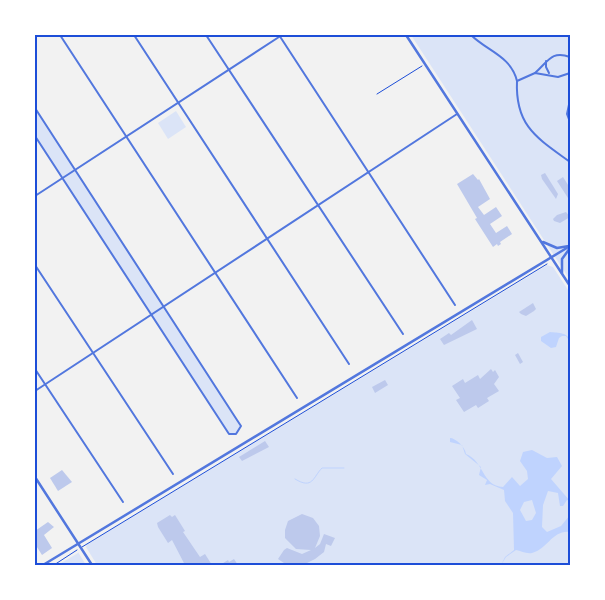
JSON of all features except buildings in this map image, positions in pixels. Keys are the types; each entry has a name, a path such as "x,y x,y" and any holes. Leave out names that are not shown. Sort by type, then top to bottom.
{"street":[{"path":"60,35 216,271 297,398"},
{"path":"134,35 266,240 349,364"},
{"path":"206,35 402,334"},
{"path":"35,196 280,35 455,305"},
{"path":"406,35 570,286"},
{"path":"471,35 504,59 517,80 517,105 522,118 546,146 570,162"},
{"path":"517,80 535,73 548,59 557,54 570,57"},
{"path":"548,59 546,68 551,75"},
{"path":"535,73 562,76 570,73"},
{"path":"570,100 567,114 570,122"},
{"path":"35,108 238,420 241,426 238,433 229,434 35,136"},
{"path":"35,391 458,114"},
{"path":"540,240 557,248 570,246"},
{"path":"43,565 570,246"},
{"path":"562,274 561,262 570,246"},
{"path":"35,265 173,474"},
{"path":"35,369 123,502"},
{"path":"35,477 92,565"}],"path":[{"path":"377,94 422,66"},
{"path":"54,565 546,265 551,257"}],"shaded area":[{"path":"411,35 570,35 570,280"},
{"path":"35,108 241,426 236,434 229,434 35,136"},
{"path":"176,111 186,127 168,139 158,123"},
{"path":"547,265 553,267 570,293 570,565 97,565 86,547 87,544"},
{"path":"78,553 86,565 58,565"}],"water":[{"path":"550,332 568,336 570,342 566,336 562,336 559,338 556,347 551,348 541,341 541,337"},
{"path":"450,438 452,438 461,445 450,442"},
{"path":"462,446 466,454 472,457 478,465 465,454"},
{"path":"532,450 547,458 557,457 562,466 551,479 570,501 567,500 563,506 560,506 558,493 548,491 543,505 542,527 547,532 561,526 570,515 570,532 559,534 542,548 532,553 516,550 506,557 501,565 505,557 514,550 513,513 505,501 504,490 490,484 485,485 487,480 479,475 481,468 487,478 496,486 503,487 512,477 520,486 528,479 527,471 520,461 523,452","holes":["532,500 536,513 532,520 526,521 520,510 524,502"]}],"waterway":[{"path":"295,479 309,483 322,468 344,468"}]}
